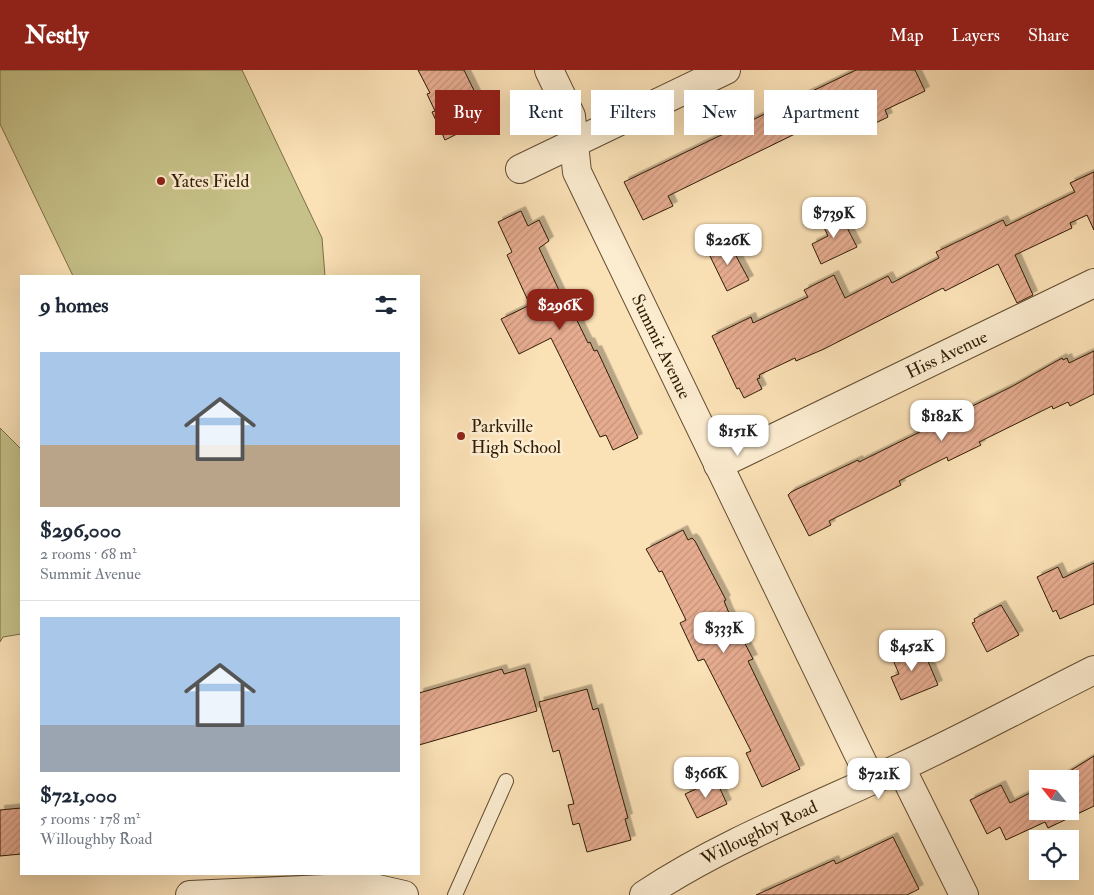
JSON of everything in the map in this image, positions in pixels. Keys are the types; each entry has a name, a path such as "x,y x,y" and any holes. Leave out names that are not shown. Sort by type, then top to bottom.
{"street":[{"name":"Summit Avenue","path":"549,70 571,116 577,172 871,780"},
{"path":"520,170 726,70"},
{"name":"Hiss Avenue","path":"718,465 1094,283"},
{"name":"Willoughby Road","path":"644,895 728,847 792,815 901,768 1094,670"},
{"path":"901,768 964,895"},
{"path":"190,895 369,887 404,895"}],"lane":[{"path":"455,895 506,781"}],"shaded area":[{"name":"Yates Field","path":"0,70 242,70 322,238 325,275 73,275 0,124"},
{"path":"0,428 20,448 20,634 3,637 0,642"}],"building":[{"path":"418,70 464,70 474,90 435,90 435,111 427,94 430,93"},
{"path":"856,70 915,70 925,91 885,110 888,117 877,122 877,90 815,90"},
{"path":"764,114 764,135 793,135 668,196 673,206 643,220 624,182 721,135 754,135 754,119"},
{"path":"443,135 455,135 445,140"},
{"path":"1094,172 1094,230 1087,215 1070,223 1072,228 1015,255 1033,295 1017,303 998,264 945,291 943,288 824,349 796,361 795,358 759,375 760,378 757,379 762,389 744,398 739,388 737,389 712,336 751,317 753,323 808,297 804,290 834,275 845,298 888,276 892,283 939,258 936,252 1003,220 1006,226 1075,192 1070,183"},
{"path":"838,210 857,247 821,264 812,244 828,236 820,219"},
{"path":"521,211 528,226 539,220 549,241 539,248 566,305 569,304 588,343 590,342 594,351 597,350 638,438 613,450 606,435 600,437 551,338 519,354 501,319 530,305 507,255 512,252 498,222"},
{"path":"728,241 749,280 727,291 708,252"},
{"path":"1094,351 1094,394 1070,406 1068,402 1053,409 1052,406 979,442 981,445 948,461 947,457 899,481 901,485 829,521 831,525 809,536 788,495 791,492 858,460 859,462 1013,386 1062,358 1063,360 1067,358 1069,363"},
{"path":"683,530 688,540 692,538 695,541 726,600 724,601 729,613 753,659 748,661 800,769 762,787 746,753 751,751 704,659 698,661 680,623 686,620 662,571 659,572 646,549"},
{"path":"1094,563 1094,604 1060,619 1056,610 1053,612 1037,577 1058,567 1063,578"},
{"path":"1001,605 1019,635 987,652 972,623 975,622 974,619"},
{"path":"912,643 915,650 919,649 922,655 925,654 938,685 901,700 891,677 899,674 890,653"},
{"path":"525,668 537,711 420,745 420,693 502,669 504,674"},
{"path":"587,689 593,710 598,708 628,818 625,819 631,840 587,852 579,823 573,825 568,805 574,804 559,750 553,752 539,702"},
{"path":"1094,756 1094,806 1079,813 1079,770 1071,770"},
{"path":"716,780 727,804 697,818 685,794"},
{"path":"1001,785 1010,803 1029,794 1029,820 1065,820 1048,828 1045,822 1006,840 1000,827 987,834 970,800"},
{"path":"20,808 20,854 0,856 0,810"},
{"path":"893,837 919,889 907,895 756,895 834,860 836,864"}],"place":[{"name":"Yates Field","path":"161,181"},
{"name":"Parkville High School","path":"461,436"}]}
